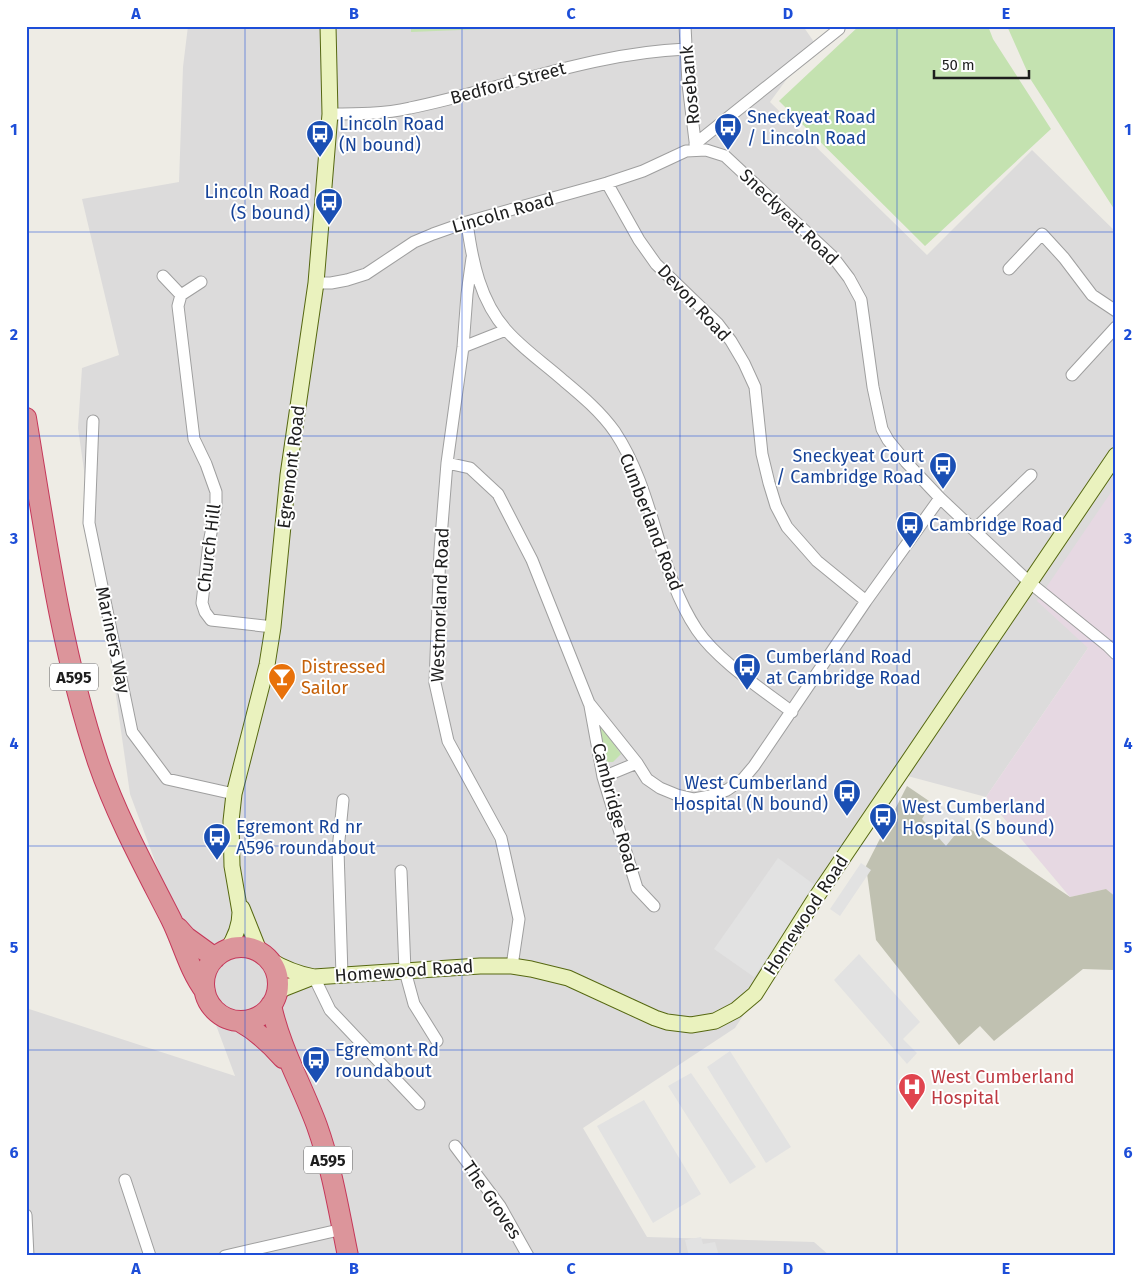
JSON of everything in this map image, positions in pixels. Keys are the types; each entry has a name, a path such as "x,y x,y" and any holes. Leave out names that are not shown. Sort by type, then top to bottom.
{"highway":[{"name":"A595","path":"26,418 54,579 75,680 96,753 129,837 172,921 198,982 205,991 214,1010 225,1018 239,1021 254,1029 273,1046 292,1070"},
{"name":"A595","path":"172,921 186,937 221,954"},
{"path":"205,991 205,977 211,963 221,954 240,948 254,950 264,956"},
{"name":"A595","path":"264,956 272,965 277,979 274,999 280,1040 305,1097 324,1148 348,1256"},
{"path":"239,1021 257,1017 274,999"}],"street":[{"name":"Egremont Road","path":"239,902 231,850 230,821 234,794 267,665 273,627 288,475 316,283 330,114 328,26"},
{"name":"Rosebank","path":"685,26 689,100 696,148"},
{"name":"Rosebank","path":"696,148 839,29"},
{"name":"Bedford Street","path":"330,114 368,114 410,108 573,65 630,54 686,49"},
{"name":"Lincoln Road","path":"316,283 331,283 366,274 414,242 467,222 607,183 643,171 676,155 696,148"},
{"name":"Sneckyeat Road","path":"696,148 726,156 834,257 849,278 861,300 873,388 882,429 888,440 906,462 940,498 1029,582 1112,650"},
{"name":"Devon Road","path":"607,183 639,240 656,264 718,324 744,363 755,387 762,454 769,484 776,506 787,527 818,561 866,600"},
{"name":"Cumberland Road","path":"467,222 472,258 479,283 506,330 524,348 599,412 614,431 631,459 674,586 698,632 716,653 792,712"},
{"path":"1009,269 1042,234 1064,258 1092,295 1116,311"},
{"name":"Westmorland Road","path":"472,258 463,347 447,463 440,550 435,683 448,741 501,838 519,919 512,966"},
{"path":"163,276 181,295 202,282"},
{"name":"Church Hill","path":"181,295 178,306 194,438 216,492 216,507 209,543 202,603 211,620 273,627"},
{"path":"1072,375 1116,327"},
{"path":"463,347 506,330"},
{"name":"Mariners Way","path":"93,421 88,523 132,732 167,779 234,794"},
{"name":"Homewood Road","path":"314,977 480,966 512,966 568,978 655,1018 679,1024 715,1021 746,1003 755,994 813,902 1116,454"},
{"name":"Cambridge Road","path":"447,463 470,468 498,494 532,560 589,704 602,777 637,888 654,906"},
{"path":"974,529 1031,475"},
{"name":"Cambridge Road","path":"589,704 637,763 647,779 660,788 694,799 727,790 743,779 770,744 866,600 940,498"},
{"path":"1112,650 1116,637"},
{"path":"602,777 637,763"},
{"path":"342,975 338,850 343,800"},
{"path":"400,871 405,971 414,1004 437,1041"},
{"path":"221,954 238,930 239,902"},
{"path":"239,902 264,956 281,967 314,977"},
{"path":"274,999 285,988 314,977"},
{"path":"314,977 330,1010 419,1104"},
{"name":"The Groves","path":"455,1146 500,1206 528,1256"},
{"path":"125,1180 150,1256"},
{"path":"26,1215 28,1256"},
{"path":"225,1256 343,1229"}],"shaded area":[{"path":"188,26 803,26 814,42 770,102 927,255 1032,150 1116,232 1116,488 1088,648 986,797 900,774 735,1028 583,1128 647,1237 814,1242 830,1256 26,1256 26,1008 235,1076 130,794 78,428 82,368 119,355 82,199 179,182 183,67"},
{"path":"1116,485 1116,897 1106,889 1070,897 986,797 1088,648 1037,601"},
{"path":"907,786 1070,897 1106,889 1116,897 1116,973 1113,970 1083,969 994,1041 980,1026 959,1045 876,940 866,866"},
{"path":"933,801 967,820 946,846 922,819"},
{"path":"778,858 816,886 754,977 714,949"},
{"path":"861,863 871,870 840,916 830,909"},
{"path":"859,954 920,1022 903,1039 917,1053 907,1064 834,980"},
{"path":"730,1051 791,1147 766,1163 707,1067"},
{"path":"691,1073 756,1167 730,1184 668,1086"},
{"path":"644,1100 701,1194 653,1223 597,1126"},
{"path":"701,1237 703,1244 715,1242 719,1256 689,1256 685,1240"}],"green space":[{"path":"411,26 561,26 411,32"},
{"path":"859,26 988,26 993,39 1051,129 925,246 779,101"},
{"path":"1007,26 1116,26 1116,212 1031,80"},
{"path":"598,722 621,754 613,762 605,762"}],"place":[{"name":"Sneckyeat Road / Lincoln Road","path":"728,151"},
{"name":"Lincoln Road (N bound)","path":"320,158"},
{"name":"Lincoln Road (S bound)","path":"329,226"},
{"name":"Sneckyeat Court / Cambridge Road","path":"943,490"},
{"name":"Cambridge Road","path":"910,549"},
{"name":"Cumberland Road at Cambridge Road","path":"747,691"},
{"name":"Distressed Sailor","path":"282,701"},
{"name":"West Cumberland Hospital (N bound)","path":"847,817"},
{"name":"West Cumberland Hospital (S bound)","path":"883,841"},
{"name":"Egremont Rd nr A596 roundabout","path":"217,861"},
{"name":"Egremont Rd roundabout","path":"316,1084"},
{"name":"West Cumberland Hospital","path":"912,1111"}]}
